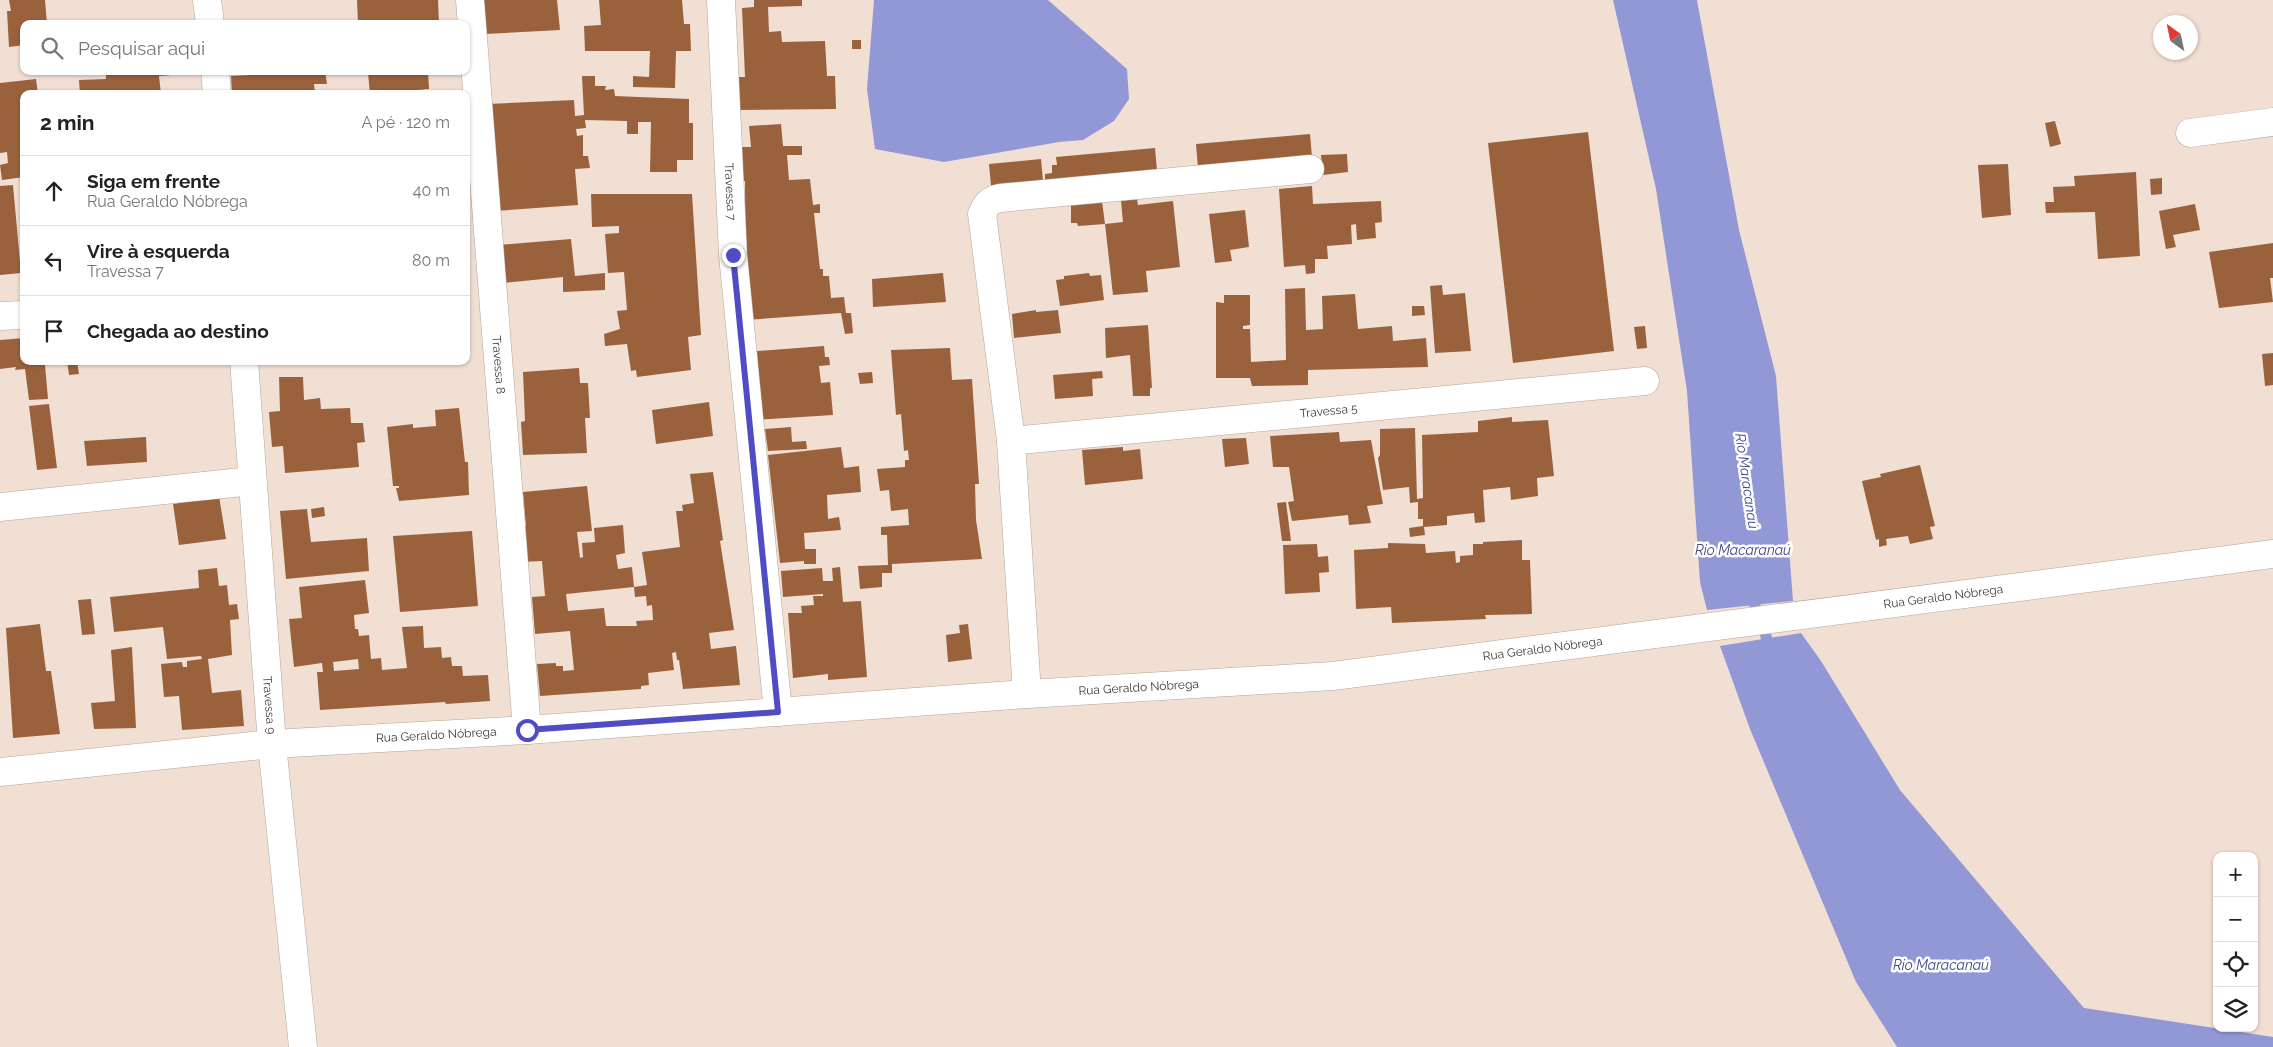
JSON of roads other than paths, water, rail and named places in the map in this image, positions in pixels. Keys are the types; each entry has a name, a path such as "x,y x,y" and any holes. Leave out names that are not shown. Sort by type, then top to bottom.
{"street":[{"path":"207,0 210,20"},
{"name":"Travessa 8","path":"470,0 527,730"},
{"name":"Travessa 7","path":"720,0 733,255 778,712"},
{"path":"215,75 217,90"},
{"path":"2190,133 2273,122"},
{"path":"1027,694 1011,441 982,214 992,200 1310,170"},
{"path":"0,316 20,314"},
{"name":"Travessa 9","path":"244,365 272,744 304,1047"},
{"name":"Travessa 5","path":"1011,441 1645,382"},
{"path":"0,508 252,481"},
{"name":"Rua Geraldo Nóbrega","path":"0,772 272,744 527,730 1027,694 1333,676 2273,554"}],"water":[{"path":"874,0 1048,0 1127,69 1129,99 1114,121 1083,140 1059,142 944,162 875,149 867,89"},
{"name":"Rio Macaranaú","path":"1613,0 1697,0 1739,230 1776,376 1793,601 1707,610 1700,582 1687,391 1656,189"},
{"name":"Rio Maracanaú","path":"1801,633 1821,661 1900,790 2084,1008 2213,1028 2213,1032 2240,1032 2273,1037 2273,1047 1897,1047 1856,982 1750,729 1720,646"}],"waterway":[{"name":"Rio Maracanaú","path":"1750,592 1772,653"}]}
